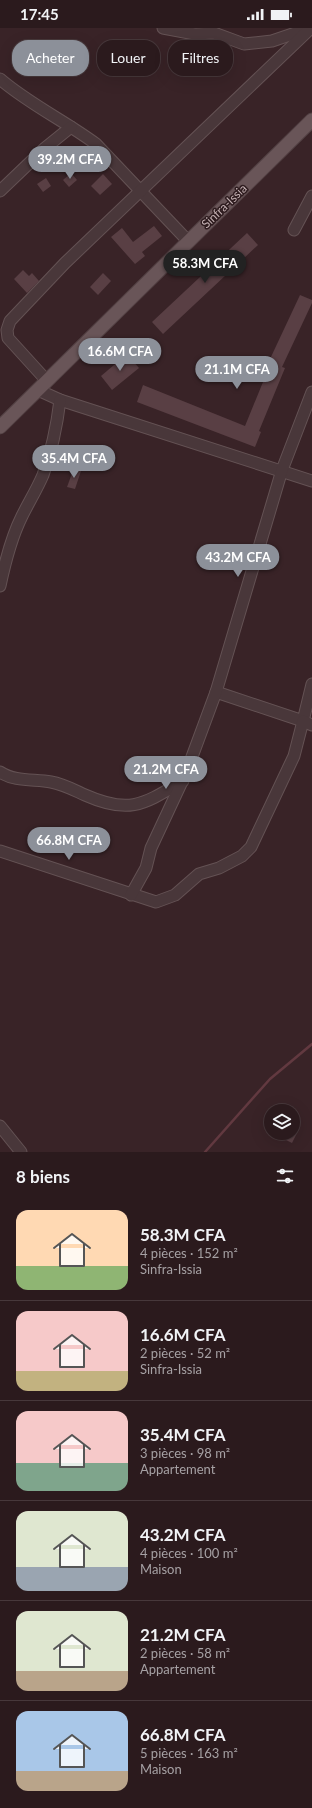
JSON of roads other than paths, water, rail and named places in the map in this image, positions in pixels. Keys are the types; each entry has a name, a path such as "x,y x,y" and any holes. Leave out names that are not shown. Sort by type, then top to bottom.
{"main road":[{"name":"Sinfra-Issia","path":"0,427 312,120"}],"street":[{"path":"163,28 195,34 214,33 244,44 272,41 311,28"},
{"path":"311,28 65,263 10,322 7,330 8,338 42,385 60,400 282,470 312,481"},
{"path":"0,79 20,95 96,144 188,241"},
{"path":"0,191 45,148 71,127"},
{"path":"294,230 312,196"},
{"path":"131,895 146,868 151,848 183,781 216,692 282,470 312,392"},
{"path":"0,586 12,539 35,492 48,459 56,428 60,400"},
{"path":"0,851 156,902 175,895 199,874 219,868 242,856 251,847 308,723 312,684"},
{"path":"216,692 308,723"},
{"path":"0,772 19,780 51,782 68,787 112,805 135,805 157,796 183,781"},
{"path":"0,1126 21,1152"}],"waterway":[{"path":"205,1152 270,1079 312,1044"}]}
